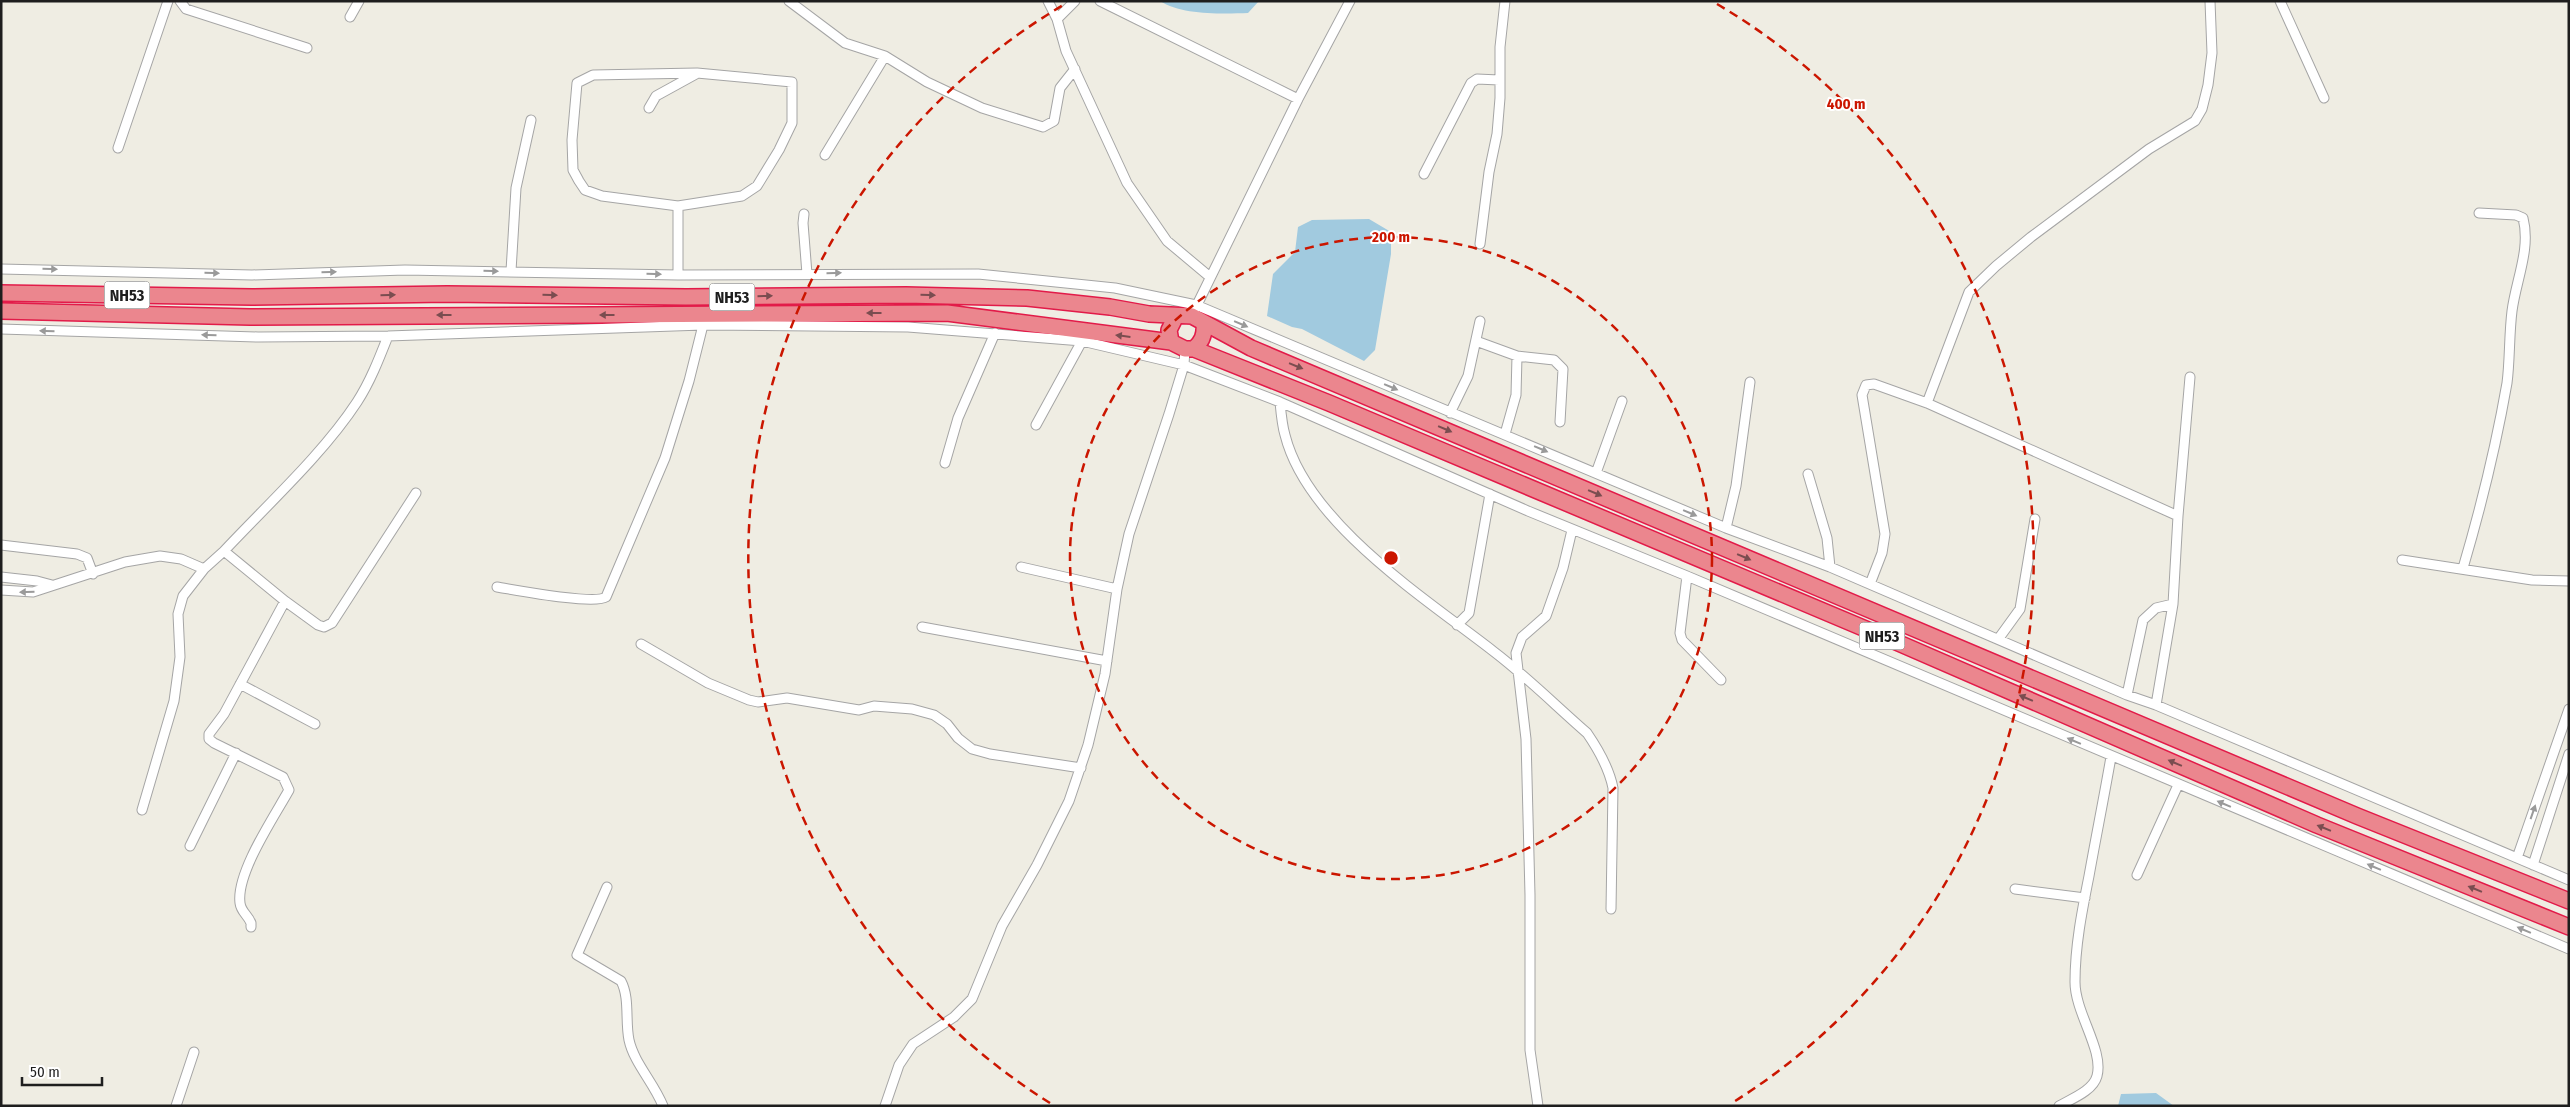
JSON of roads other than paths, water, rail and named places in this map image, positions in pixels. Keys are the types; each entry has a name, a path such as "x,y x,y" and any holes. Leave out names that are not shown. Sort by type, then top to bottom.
{"highway":[{"name":"NH53","path":"1,293 252,297 447,294 686,297 906,295 1027,298 1176,316 1197,315 1251,348 2357,816 2569,901"},
{"name":"NH53","path":"1,311 250,317 947,313 1171,342"},
{"path":"1176,316 1169,330 1171,342 1189,349 1203,339 1197,315"},
{"name":"NH53","path":"1189,349 1329,403 1878,634 2317,825 2569,927"}],"street":[{"path":"118,148 168,1"},
{"path":"180,1 186,10 307,48"},
{"path":"350,17 359,1"},
{"path":"789,1 845,43 885,56 928,82 982,108 1043,127 1054,121 1060,88 1075,69"},
{"path":"1048,1 1057,19 1066,51 1127,183 1168,241 1210,277"},
{"path":"1057,19 1075,1"},
{"path":"1100,1 1298,99"},
{"path":"1197,315 1210,277 1298,99 1350,1"},
{"path":"1480,244 1488,182 1497,134 1505,1"},
{"path":"1927,403 1969,292 1996,266 2039,231 2149,149 2194,121 2202,109 2208,84 2212,53 2210,1"},
{"path":"2280,1 2324,98"},
{"path":"825,155 885,56"},
{"path":"649,108 656,96 697,73"},
{"path":"697,73 792,82 792,124 757,186 742,196 735,198 678,206 602,196 586,190 579,182 573,170 572,140 577,83 593,75 697,73"},
{"path":"1424,174 1471,83 1477,79 1499,80"},
{"path":"511,271 516,188 531,120"},
{"path":"678,206 678,275"},
{"path":"2463,568 2488,482 2507,381 2512,311 2523,263 2525,228 2523,218 2516,215 2479,213"},
{"path":"804,214 807,274"},
{"path":"1,269 252,275 405,270 678,275 978,274 1115,288 1197,315 1505,434 1726,528 1830,567 1999,638 2127,695 2156,705 2569,880"},
{"path":"1450,413 1468,376 1480,321"},
{"path":"497,587 580,599 597,600 606,597 665,458 691,374 703,325"},
{"path":"1,329 258,337 388,336 703,325 908,327 1082,341 1184,365 1280,402 1572,530 1687,576 2569,949"},
{"path":"945,463 958,418 995,333"},
{"path":"142,810 174,701 180,657 178,614 183,596 204,569 338,429 358,401 371,377 388,336"},
{"path":"1036,425 1082,341"},
{"path":"1476,341 1517,356 1554,360 1563,369 1560,422"},
{"path":"885,1106 899,1065 913,1044 954,1017 972,999 1002,926 1055,832 1080,768 1107,661 1117,588 1129,534 1189,349"},
{"path":"1505,434 1516,395 1517,356"},
{"path":"2156,705 2173,604 2178,516 2190,376"},
{"path":"1726,528 1736,486 1750,382"},
{"path":"1870,584 1882,553 1885,534 1862,395 1866,385 1874,384 1927,403 2178,516"},
{"path":"1596,473 1622,401"},
{"path":"1280,402 1285,436 1296,465 1314,494 1337,521 1381,564 1516,669 1587,733 1612,779 1615,802 1611,909"},
{"path":"1808,474 1827,538 1830,567"},
{"path":"224,550 285,601 318,625 324,627 332,623 416,493"},
{"path":"1457,625 1469,613 1490,494"},
{"path":"1999,638 2020,609 2035,519"},
{"path":"1538,1106 1530,1050 1530,895 1526,739 1516,669 1518,646 1522,637 1546,616 1563,568 1572,530"},
{"path":"1,545 78,554 87,558 94,574"},
{"path":"1,590 33,592 94,574 125,562 160,556 181,559 204,569"},
{"path":"2402,560 2532,580 2569,581"},
{"path":"1021,567 1117,588"},
{"path":"1687,576 1680,633 1682,640 1721,680"},
{"path":"1,578 37,581 52,585"},
{"path":"251,927 252,922 240,904 240,893 256,846 289,790 289,785 283,777 214,743 210,739 209,734 240,684 285,601"},
{"path":"2127,695 2143,620 2156,608 2173,604"},
{"path":"922,627 1107,661"},
{"path":"641,644 708,683 749,700 758,702 787,698 859,710 874,706 912,709 934,715 947,724 958,738 972,749 1080,768"},
{"path":"240,684 315,724"},
{"path":"2518,858 2569,709"},
{"path":"190,846 236,753"},
{"path":"2533,865 2569,754"},
{"path":"2059,1106 2092,1086 2097,1078 2099,1066 2075,996 2075,968 2085,898 2112,757"},
{"path":"2137,875 2178,785"},
{"path":"607,887 577,955 621,981 625,993 629,1040 634,1054 651,1080 663,1106"},
{"path":"2015,890 2085,898"},
{"path":"176,1106 194,1052"}],"water":[{"path":"1160,1 1259,1 1248,13 1226,14 1202,13 1179,9"},
{"path":"1369,219 1391,232 1391,254 1375,350 1364,361 1302,329 1292,327 1267,316 1273,274 1295,252 1298,227 1312,220"},
{"path":"2156,1093 2174,1106 2118,1106 2121,1094"}]}
